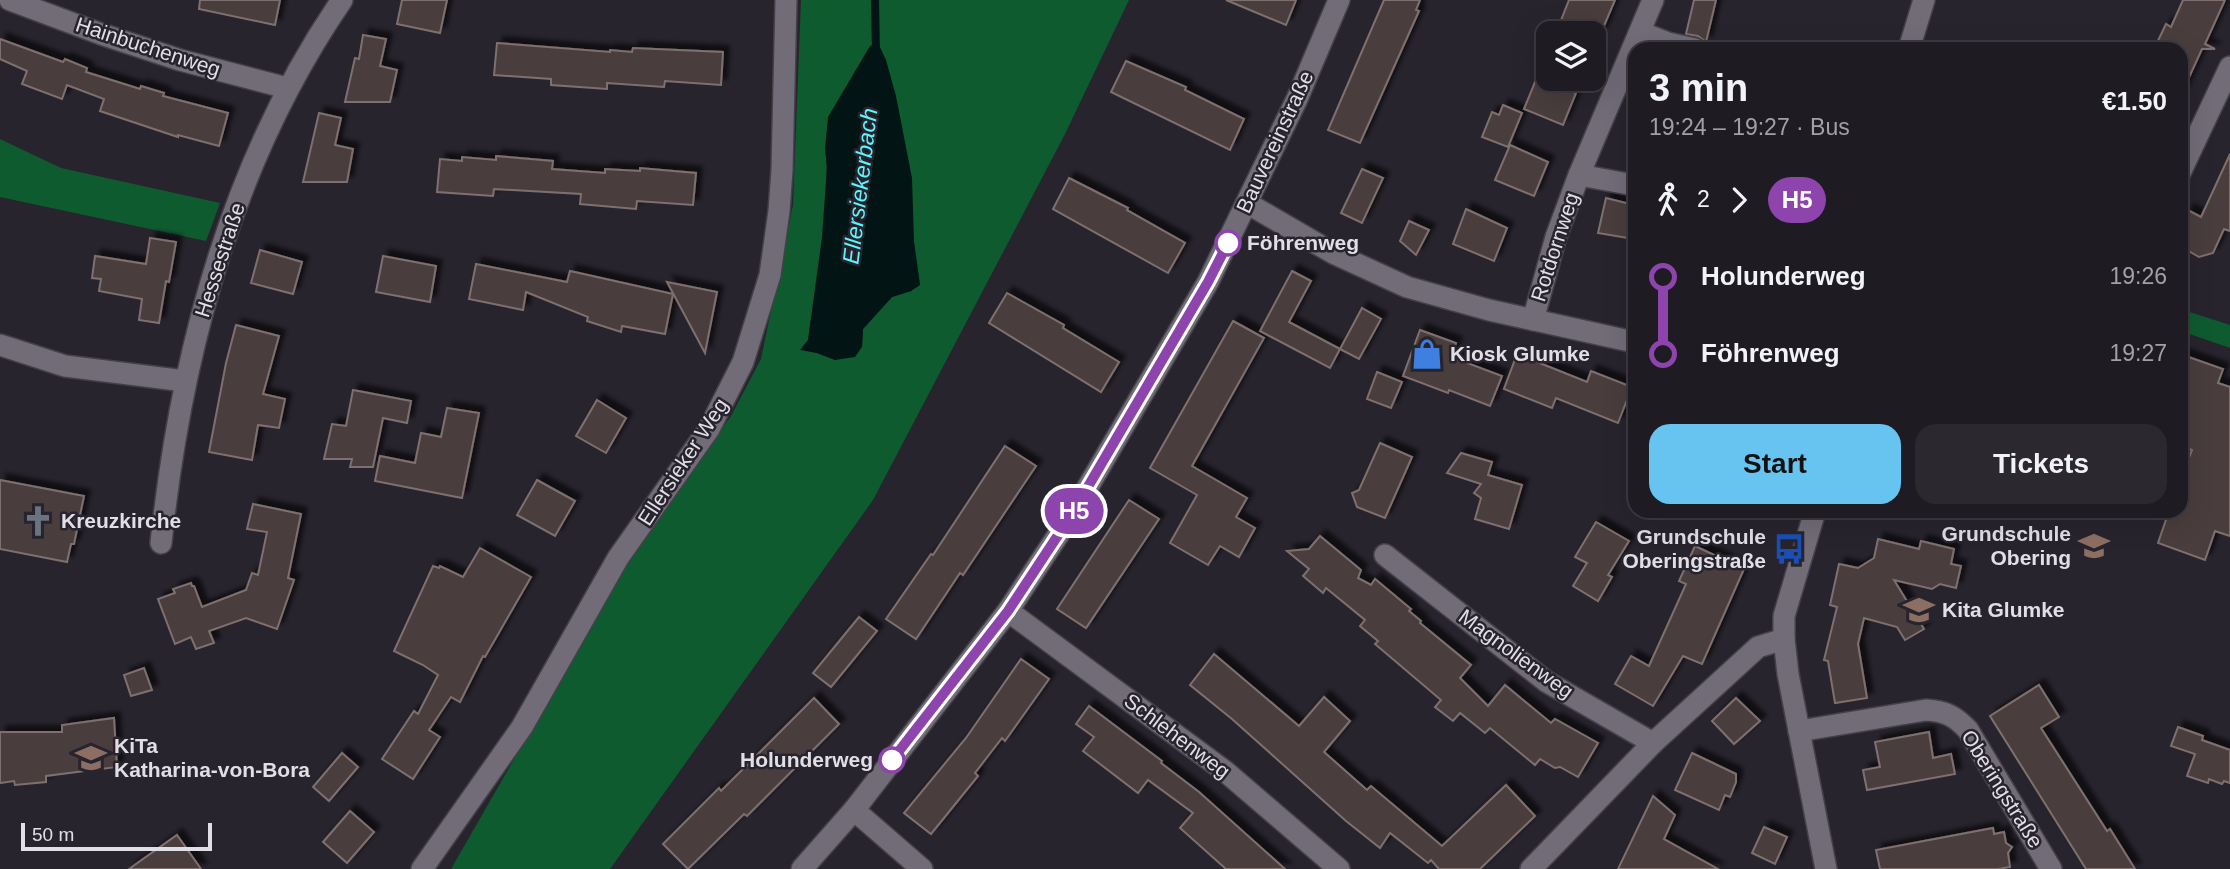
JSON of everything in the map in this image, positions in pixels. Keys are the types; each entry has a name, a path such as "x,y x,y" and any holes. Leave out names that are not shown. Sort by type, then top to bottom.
{"street":[{"name":"Hainbuchenweg","path":"10,0 180,60 288,88"},
{"name":"Hessestraße","path":"160,543 173,443 185,381 200,318 232,218 288,88 342,0"},
{"name":"Ellersieker Weg","path":"422,869 522,727 618,558 709,429 743,362 769,275 779,211 786,0"},
{"name":"Bauvereinstraße","path":"802,869 854,810 1008,611 1072,514 1208,282 1297,99 1339,0"},
{"name":"Rotdornweg","path":"1636,42 1653,0"},
{"path":"1911,42 1924,0"},
{"path":"1640,32 1665,42"},
{"name":"Rotdornweg","path":"1533,320 1556,237 1628,60"},
{"path":"2188,156 2230,67"},
{"name":"Rotdornweg","path":"1579,175 1628,184"},
{"path":"1247,203 1333,253 1407,287 1533,320 1628,341"},
{"path":"0,345 65,366 185,381"},
{"path":"1813,518 1784,616 1784,639 1826,869"},
{"name":"Magnolienweg","path":"1385,555 1548,682 1653,743"},
{"name":"Schlehenweg","path":"1008,611 1226,772 1339,869"},
{"path":"1531,869 1653,743 1758,647 1784,639"},
{"name":"Oberingstraße","path":"1799,731 1926,710 1943,711 1957,719 1968,730 2051,869"},
{"path":"854,810 922,869"}],"green space":[{"path":"801,0 1129,0 1064,136 873,500 610,869 451,869 637,545 731,416 761,359 793,205","holes":["825,148 914,242 920,285 892,297 863,329 862,347 835,360 801,349 808,340 822,244 827,170"]},
{"path":"0,139 61,168 220,203 206,241 0,197"},
{"path":"2188,312 2230,325 2230,348 2188,333"}],"water":[{"path":"878,43 886,60 896,96 912,178 914,242 920,285 892,297 863,329 862,347 855,357 835,360 800,350 808,340 822,237 828,117 870,46"}],"building":[{"path":"200,0 280,0 275,25 199,9"},
{"path":"402,0 447,0 440,33 397,24"},
{"path":"1226,0 1296,0 1286,25"},
{"path":"1384,0 1420,0 1416,10 1419,11 1360,143 1328,130"},
{"path":"1569,0 1615,0 1606,21 1561,21"},
{"path":"1694,0 1716,0 1706,42 1698,36 1686,34"},
{"path":"2183,0 2225,0 2205,44 2215,49 2202,49 2188,80 2188,42 2157,42 2166,24 2171,27"},
{"path":"363,35 386,39 380,66 397,70 390,102 345,102 355,58 359,59"},
{"path":"0,39 63,62 65,59 87,68 86,72 228,113 219,146 178,137 100,111 104,99 67,85 62,99 22,84 27,71 0,59"},
{"path":"497,43 610,52 632,52 633,48 723,52 721,85 665,81 664,87 607,83 607,89 551,85 551,79 494,75"},
{"path":"1126,61 1186,87 1185,90 1244,119 1230,150 1111,92"},
{"path":"1536,79 1536,91 1576,93 1563,125 1524,109"},
{"path":"1503,105 1522,113 1508,147 1482,137 1492,112 1499,115"},
{"path":"319,113 341,118 335,145 353,149 347,182 303,182"},
{"path":"1510,145 1548,162 1534,196 1495,180"},
{"path":"2230,154 2230,231 2224,229 2213,253 2199,257 2188,251 2188,210 2201,217"},
{"path":"496,156 553,161 552,169 605,173 605,169 640,171 640,168 696,173 693,205 637,201 636,209 580,204 581,194 494,189 493,196 437,192 440,159 462,161 462,157 496,160"},
{"path":"1362,169 1383,178 1362,223 1341,213"},
{"path":"1069,178 1128,208 1127,210 1185,243 1168,273 1053,209"},
{"path":"1606,198 1628,204 1628,238 1598,233"},
{"path":"1466,209 1507,228 1494,261 1453,244"},
{"path":"1409,221 1429,230 1416,255 1400,241"},
{"path":"150,238 176,242 159,323 139,320 142,299 99,291 101,279 92,278 95,256 146,264"},
{"path":"260,250 302,262 293,294 251,283"},
{"path":"383,256 436,266 430,302 376,292"},
{"path":"476,264 567,282 570,271 673,294 665,334 622,326 621,332 587,321 588,317 526,292 523,310 469,299"},
{"path":"1292,271 1311,281 1289,322 1340,349 1330,368 1260,331"},
{"path":"667,282 717,292 705,353"},
{"path":"1007,293 1064,325 1063,328 1119,362 1101,392 989,323"},
{"path":"1362,308 1381,319 1359,359 1340,349"},
{"path":"1233,321 1264,338 1192,466 1247,498 1236,517 1255,528 1239,557 1220,546 1208,565 1170,543 1197,495 1150,468"},
{"path":"236,325 279,336 263,394 285,399 279,428 258,425 252,460 209,452"},
{"path":"1420,330 1456,343 1451,357 1502,376 1490,406 1403,376"},
{"path":"1517,354 1587,382 1591,371 1628,385 1628,397 1618,423 1556,398 1552,408 1504,389"},
{"path":"2188,357 2223,369 2218,383 2230,387 2230,536 2215,531 2205,560 2158,543 2167,518 2188,518 2188,460 2192,450 2188,448"},
{"path":"1377,372 1402,382 1391,408 1367,399"},
{"path":"353,390 411,401 407,423 383,418 373,467 350,467 352,459 324,459 332,424 346,426"},
{"path":"597,400 626,418 606,453 576,436"},
{"path":"447,408 479,413 462,498 375,481 380,456 415,463 421,433 441,437"},
{"path":"1380,443 1412,457 1385,518 1357,507 1352,493 1359,490"},
{"path":"1005,446 1036,466 963,575 960,573 916,639 886,619 931,554 933,555"},
{"path":"1461,453 1492,462 1488,475 1522,485 1509,529 1475,519 1481,498 1474,493 1481,484 1447,473"},
{"name":"Kreuzkirche","path":"0,480 84,496 74,544 71,544 67,562 0,549"},
{"path":"537,480 575,501 555,536 517,515"},
{"path":"1129,500 1159,519 1086,628 1057,609"},
{"path":"253,504 301,514 288,578 294,580 277,629 246,618 209,631 214,643 196,649 191,637 175,644 158,599 175,593 173,589 191,583 202,607 246,590 252,573 258,575 267,532 247,529"},
{"path":"1596,522 1629,541 1608,575 1612,577 1598,601 1573,586 1587,563 1575,557"},
{"path":"1320,536 1361,570 1358,578 1371,585 1375,579 1411,609 1409,611 1420,623 1471,665 1460,678 1488,706 1505,685 1551,723 1555,719 1598,743 1578,777 1540,759 1535,765 1490,728 1485,733 1460,713 1453,721 1435,707 1441,700 1375,644 1378,641 1360,626 1365,620 1326,588 1323,593 1303,576 1309,569 1287,551 1309,549"},
{"path":"1878,539 1919,549 1921,541 1954,549 1951,564 1961,566 1956,588 1940,584 1932,589 1894,580 1924,629 1905,640 1897,627 1864,618 1858,644 1867,698 1835,703 1828,661 1824,660 1837,607 1830,605 1839,564 1858,568 1874,558"},
{"path":"1695,546 1744,569 1702,664 1683,656 1653,706 1615,684 1631,656 1649,666 1686,584 1679,581"},
{"path":"480,548 531,577 485,657 483,656 460,702 451,697 429,730 440,737 413,779 382,759 414,711 418,714 438,675 394,651 433,566 440,566 463,577"},
{"path":"859,617 877,631 831,687 813,673"},
{"path":"1214,654 1299,726 1324,697 1350,721 1324,752 1367,790 1371,786 1442,846 1506,785 1535,816 1480,869 1439,869 1431,860 1428,863 1390,833 1380,848 1190,685"},
{"path":"1021,659 1049,679 1005,741 1002,738 975,773 978,776 931,834 904,813 966,738"},
{"path":"144,668 152,690 131,696 124,675"},
{"path":"2039,685 2059,717 2041,728 2107,831 2110,829 2135,869 2086,869 1990,716"},
{"path":"814,698 839,724 747,816 744,814 688,869 663,844 719,788 721,791"},
{"path":"1736,698 1760,721 1734,744 1712,721"},
{"path":"1089,706 1162,761 1161,763 1199,792 1285,869 1226,869 1180,828 1193,813 1148,780 1138,793 1083,751 1094,737 1076,724"},
{"path":"114,718 117,767 46,776 46,782 15,785 14,781 0,783 0,732 62,732 62,725"},
{"path":"2178,727 2203,736 2202,740 2230,750 2230,783 2224,781 2222,784 2209,779 2208,783 2187,776 2195,754 2171,746"},
{"path":"1929,732 1933,758 1951,754 1955,774 1867,790 1863,770 1880,767 1875,742"},
{"path":"342,753 358,767 329,801 313,787"},
{"path":"1692,753 1736,774 1730,797 1725,795 1719,810 1675,790"},
{"path":"1653,796 1675,815 1664,839 1718,869 1618,869"},
{"path":"350,811 374,832 347,863 323,842"},
{"path":"1764,827 1787,837 1775,864 1752,853"},
{"path":"1993,828 1994,834 2004,832 2006,843 2012,847 2008,853 2010,867 1880,869 1876,850"},
{"path":"177,835 201,869 129,869"}],"waterway":[{"name":"Ellersiekerbach","path":"875,0 876,53"}],"bus line":[{"name":"H5","path":"892,760 1008,611 1072,514 1208,282 1228,243"}],"place":[{"name":"Föhrenweg","path":"1228,243"},
{"name":"Kiosk Glumke","path":"1427,354"},
{"name":"Kreuzkirche","path":"38,521"},
{"name":"Grundschule Obering","path":"2094,546"},
{"name":"Grundschule Oberingstraße","path":"1789,549"},
{"name":"Kita Glumke","path":"1919,610"},
{"name":"KiTa Katharina-von-Bora","path":"91,758"},
{"name":"Holunderweg","path":"892,760"}]}
